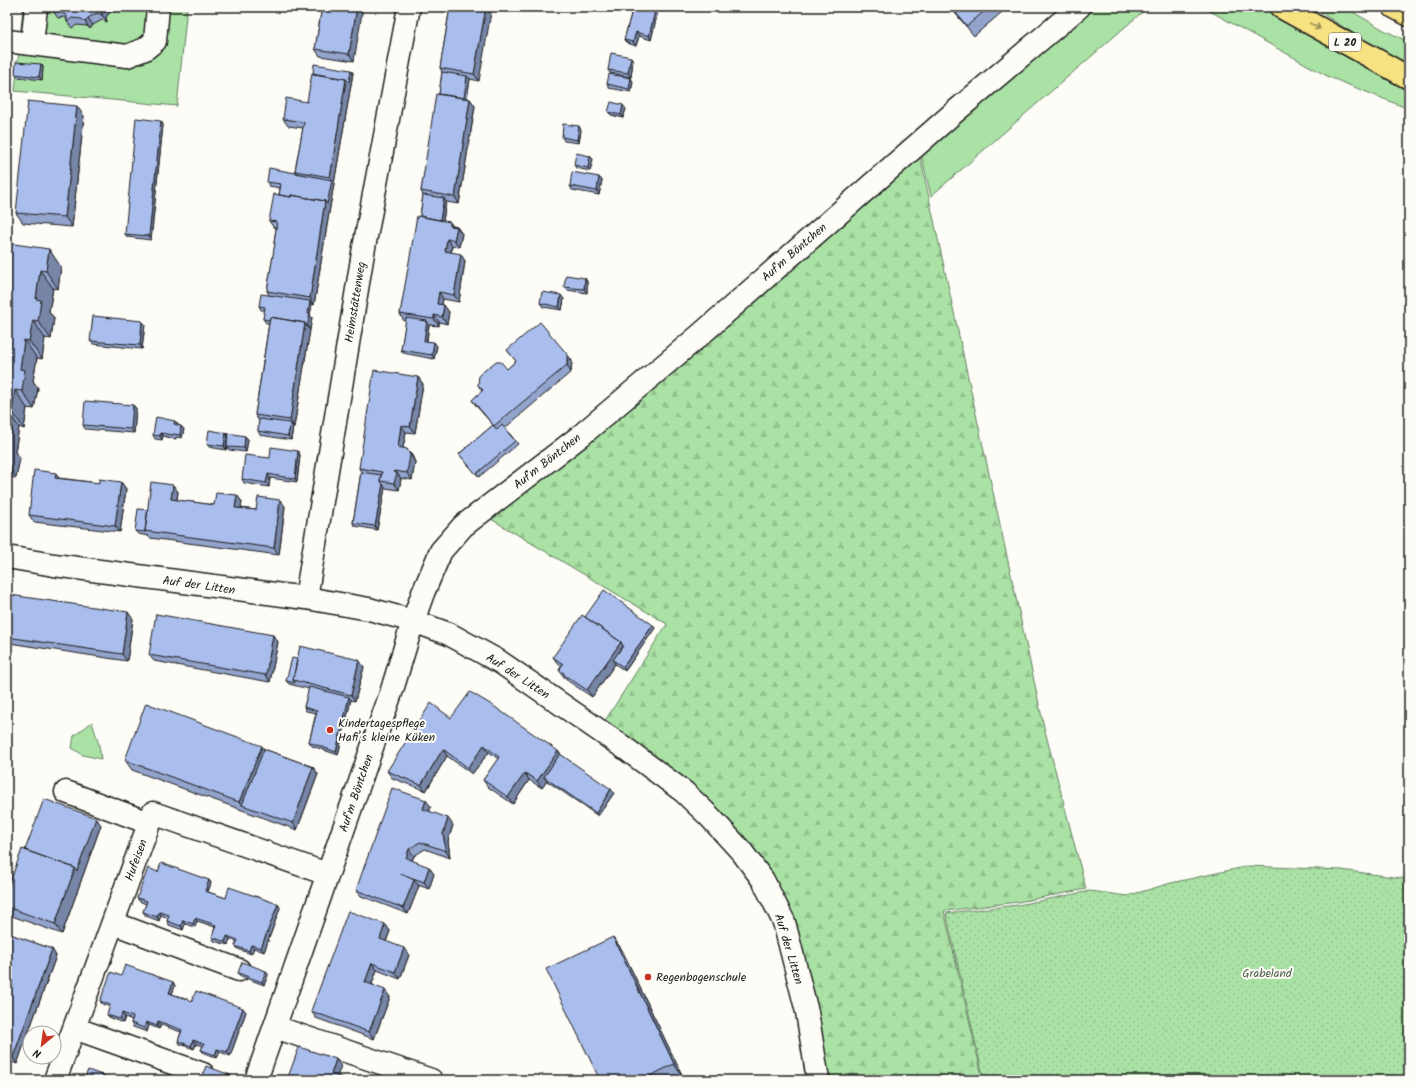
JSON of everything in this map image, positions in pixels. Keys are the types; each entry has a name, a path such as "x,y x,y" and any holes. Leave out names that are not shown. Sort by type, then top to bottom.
{"main road":[{"name":"L 20","path":"1281,7 1409,78"},
{"path":"1394,7 1409,15"}],"street":[{"path":"32,44 36,7"},
{"path":"7,41 127,56 145,49 155,41 158,7"},
{"name":"Heimstättenweg","path":"306,598 363,253 409,7"},
{"name":"Auf'm Böntchen","path":"256,1080 392,690 413,621 441,551 463,526 579,437 700,335 950,116 1079,7"},
{"name":"Auf der Litten","path":"7,557 54,565 306,598 369,609 413,621 449,634 500,662 626,749 684,792 710,817 742,852 763,880 784,922 807,1012 818,1080"},
{"path":"66,792 149,823"},
{"name":"Hufeisen","path":"55,1080 153,813 327,874"},
{"path":"112,923 239,970"},
{"path":"274,1027 431,1080"},
{"path":"74,1028 203,1074"}],"green space":[{"path":"23,7 187,7 177,106 15,91"},
{"path":"1078,7 1148,7 931,196 919,145"},
{"path":"1196,7 1277,7 1409,77 1409,109 1329,77 1208,10"},
{"path":"1312,7 1344,7 1384,30 1409,42 1409,64 1376,48"},
{"path":"918,147 1044,727 1086,889 1018,902 944,911 983,1080 824,1080 748,842 724,814 601,727 667,624 491,519"},
{"path":"92,722 99,745 101,759 83,755 72,748 74,736"},
{"name":"Grabeland","path":"1249,866 1341,870 1409,879 1409,1080 984,1080 946,913 1018,905 1090,891 1127,896 1171,883"}],"building":[{"path":"55,7 103,7 101,10 102,15 97,13 88,18 85,22 82,19 72,18 67,22 67,16 59,11 53,11"},
{"path":"322,7 357,7 349,54 315,49"},
{"path":"450,7 486,7 474,74 440,68"},
{"path":"633,7 656,7 649,36 636,32 633,42 624,40"},
{"path":"951,7 989,7 967,26"},
{"path":"611,53 631,57 628,73 608,70"},
{"path":"16,62 41,64 39,77 15,74"},
{"path":"314,64 351,70 349,82 346,79 313,74"},
{"path":"442,72 467,76 464,98 439,94"},
{"path":"312,73 346,79 330,177 295,171 304,122 283,119 286,98 307,102"},
{"path":"609,74 631,78 629,89 607,84"},
{"path":"436,94 470,99 455,197 421,191"},
{"path":"28,101 77,106 65,217 16,213"},
{"path":"611,102 623,105 621,115 608,112"},
{"path":"136,118 161,121 149,236 125,234"},
{"path":"563,124 579,126 577,140 562,137"},
{"path":"576,153 590,156 588,168 574,165"},
{"path":"269,168 332,180 327,204 325,201 291,195 291,197 279,195 281,184 267,182"},
{"path":"572,172 599,177 597,191 570,186"},
{"path":"274,194 291,197 291,195 325,201 310,298 267,291 277,222 269,221"},
{"path":"423,195 444,198 440,220 420,216"},
{"path":"417,216 450,222 450,226 457,227 454,240 447,239 445,251 461,254 454,295 439,292 437,304 444,305 442,317 434,315 434,319 400,314"},
{"path":"7,243 49,249 46,271 40,270 36,299 41,300 38,321 33,320 29,341 24,340 20,369 25,370 22,391 15,390 12,411 7,410"},
{"path":"566,275 585,278 584,289 564,287"},
{"path":"542,292 561,295 559,307 540,303"},
{"path":"261,294 310,301 308,314 310,314 307,327 305,323 270,317 269,320 263,319 265,307 259,306"},
{"path":"93,316 142,321 140,345 90,341"},
{"path":"270,317 305,323 290,420 255,415"},
{"path":"406,318 427,321 424,341 434,342 432,355 401,350"},
{"path":"540,322 567,354 567,365 494,426 472,400 483,390 478,385 479,375 495,362 501,362 507,369 516,361 507,350"},
{"path":"374,370 418,377 410,427 401,425 398,447 407,449 410,455 407,473 394,471 393,472 397,473 394,483 380,481 382,472 359,468"},
{"path":"85,401 133,405 131,429 83,425"},
{"path":"156,417 175,421 174,424 181,426 180,435 160,433 160,436 153,435"},
{"path":"259,419 290,423 288,436 258,431"},
{"path":"493,425 497,430 502,425 515,441 476,474 459,454"},
{"path":"209,430 226,433 224,446 207,444"},
{"path":"228,433 245,436 244,448 227,447"},
{"path":"271,447 298,451 295,479 268,474 266,483 242,479 245,455 270,458"},
{"path":"34,470 56,473 55,478 99,483 99,479 121,482 115,526 29,515"},
{"path":"361,472 381,475 380,481 383,484 375,526 353,523"},
{"path":"151,482 173,485 171,499 214,505 216,493 237,495 235,508 256,510 258,497 280,500 274,548 145,531"},
{"path":"138,509 148,510 146,532 135,531"},
{"path":"604,590 653,625 623,667 613,660 623,646 621,642 585,617"},
{"path":"10,595 128,612 122,654 7,637 7,615"},
{"path":"156,614 273,635 266,675 149,655"},
{"path":"582,615 621,642 587,690 564,675 564,673 559,670 563,664 553,657"},
{"path":"300,646 359,660 351,695 293,680"},
{"path":"292,658 297,659 293,680 295,683 286,681"},
{"name":"Kindertagespflege Hafi’s kleine Küken","path":"309,687 349,697 336,752 309,742 317,711 304,707"},
{"path":"470,692 492,705 558,751 537,781 525,773 508,797 483,780 499,757 484,745 468,768 443,749 421,785 387,771 431,703 451,718"},
{"path":"146,703 262,746 239,802 125,760"},
{"path":"264,749 313,767 293,823 242,805"},
{"path":"560,754 611,789 596,813 544,777"},
{"path":"392,788 426,800 423,809 448,818 443,834 446,851 420,842 409,849 406,858 429,867 424,882 399,873 414,880 403,908 356,890"},
{"path":"44,799 96,818 77,871 75,868 25,850"},
{"path":"22,849 75,868 55,924 7,907 7,891"},
{"path":"161,863 209,880 205,891 226,898 229,887 278,904 261,948 251,945 249,951 235,946 238,940 227,936 225,942 212,937 216,925 195,918 193,924 183,920 181,926 167,921 169,915 159,912 157,917 143,912 147,901 137,898 148,868 158,872"},
{"path":"348,911 385,924 380,939 404,948 395,972 372,963 365,982 385,990 369,1032 311,1011"},
{"path":"7,933 52,949 25,1025 22,1025 22,1032 13,1057 7,1055"},
{"name":"Regenbogenschule","path":"613,937 674,1064 642,1080 600,1080 546,969"},
{"path":"242,962 266,971 262,982 238,973"},
{"path":"125,965 173,982 169,993 192,1001 196,991 243,1008 227,1052 217,1049 215,1055 201,1050 204,1044 193,1040 191,1046 178,1041 182,1030 158,1021 157,1026 146,1022 144,1028 131,1023 133,1017 122,1013 120,1019 107,1015 110,1005 100,1001 111,972 121,976"},
{"path":"299,1047 336,1059 331,1074 349,1080 287,1080"},
{"path":"206,1066 230,1075 228,1080 212,1080 202,1076"},
{"path":"88,1070 116,1080 84,1080"},
{"path":"73,1077 81,1080 72,1080"}],"place":[{"name":"Kindertagespflege Hafi’s kleine Küken","path":"330,730"},
{"name":"Regenbogenschule","path":"648,977"}]}
